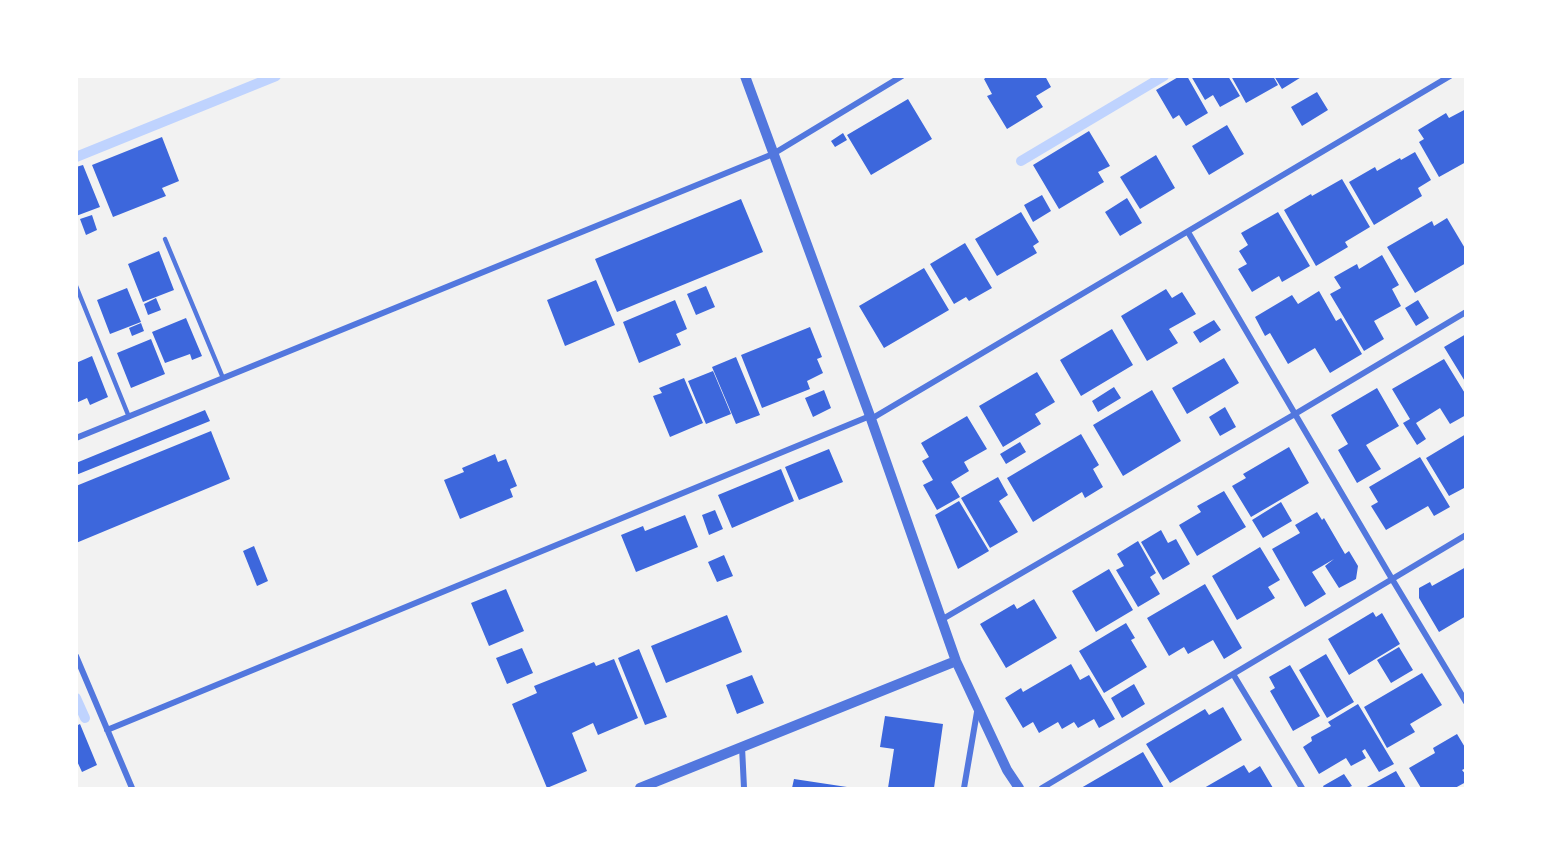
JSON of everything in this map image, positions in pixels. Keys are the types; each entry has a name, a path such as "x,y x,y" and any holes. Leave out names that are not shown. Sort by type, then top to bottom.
{"street":[{"path":"745,76 956,661 1006,770 1019,789"},
{"path":"76,438 773,154 902,76"},
{"path":"107,730 870,418 1450,76"},
{"path":"1188,232 1466,702"},
{"path":"941,620 1466,312"},
{"path":"1042,789 1466,536"},
{"path":"76,656 132,789"},
{"path":"640,789 956,661"},
{"path":"1233,674 1302,789"},
{"path":"964,789 978,708"},
{"path":"742,747 744,789"}],"lane":[{"path":"165,239 223,378"},
{"path":"76,286 129,417"}],"building":[{"path":"988,76 1045,76 1051,87 1036,96 1043,107 1007,129 987,96 992,94 984,79"},
{"path":"1180,76 1187,76 1208,113 1186,126 1179,115 1173,119 1156,90"},
{"path":"1191,76 1228,76 1240,96 1220,107 1213,95 1205,100"},
{"path":"1231,76 1273,76 1278,85 1246,103"},
{"path":"1274,76 1303,76 1282,89"},
{"path":"1317,92 1328,110 1302,126 1291,107"},
{"path":"908,99 932,139 871,175 847,135"},
{"path":"1466,109 1466,162 1439,177 1419,142 1424,139 1418,130 1446,113 1449,118"},
{"path":"1227,125 1244,154 1209,175 1192,146"},
{"path":"1089,131 1110,166 1098,172 1104,182 1059,209 1033,165"},
{"path":"843,133 847,140 835,147 831,141"},
{"path":"162,137 179,181 162,188 166,196 113,217 92,165"},
{"path":"1415,152 1431,180 1418,188 1422,196 1374,225 1349,182 1375,167 1377,171"},
{"path":"1156,155 1175,188 1140,209 1120,177"},
{"path":"83,165 100,207 76,216 76,167"},
{"path":"1342,179 1370,227 1345,242 1348,247 1316,266 1284,210"},
{"path":"1042,195 1051,211 1033,222 1024,205"},
{"path":"1127,198 1142,223 1120,236 1105,212"},
{"path":"741,199 763,252 617,312 595,259"},
{"path":"1021,212 1039,242 1033,246 1037,253 997,276 975,239"},
{"path":"1278,212 1310,266 1282,282 1279,276 1252,292 1238,269 1247,264 1239,251 1248,245 1241,233"},
{"path":"92,215 97,230 86,235 80,219"},
{"path":"1447,218 1466,250 1466,263 1415,293 1387,247 1432,221 1434,226"},
{"path":"965,243 992,288 969,301 966,297 954,304 930,264"},
{"path":"159,251 174,290 143,302 128,264"},
{"path":"1382,255 1399,285 1392,289 1401,306 1374,321 1384,339 1364,351 1330,294 1341,288 1334,277 1357,264 1359,269"},
{"path":"924,268 949,310 884,348 859,306"},
{"path":"596,280 615,325 565,346 547,300"},
{"path":"706,286 715,307 696,315 687,294"},
{"path":"127,288 141,322 110,334 97,300"},
{"path":"1166,289 1172,298 1182,292 1196,314 1169,329 1178,343 1147,361 1121,316"},
{"path":"1319,291 1336,321 1341,318 1362,354 1330,373 1315,348 1288,364 1270,333 1265,336 1255,317 1292,295 1298,304"},
{"path":"156,298 161,310 148,315 144,304"},
{"path":"675,300 687,329 676,334 681,345 639,363 623,322"},
{"path":"1418,300 1429,318 1416,326 1405,308"},
{"path":"186,318 202,356 192,360 190,354 165,363 152,332"},
{"path":"1214,320 1221,330 1200,343 1193,332"},
{"path":"141,323 144,331 132,336 129,328"},
{"path":"810,327 822,357 817,359 823,373 807,381 810,389 762,408 741,355"},
{"path":"1112,329 1133,365 1081,396 1060,360"},
{"path":"1466,334 1466,383 1444,347"},
{"path":"151,339 165,374 131,388 117,353"},
{"path":"92,356 108,397 90,405 87,398 76,403 76,363"},
{"path":"736,357 760,415 736,424 712,367"},
{"path":"1224,358 1239,383 1187,414 1172,388"},
{"path":"1444,359 1466,395 1466,415 1450,424 1440,408 1416,423 1426,439 1417,445 1403,423 1410,419 1392,389"},
{"path":"713,371 731,414 706,424 688,381"},
{"path":"1037,372 1055,402 1035,414 1041,424 1003,447 979,406"},
{"path":"684,378 703,423 670,437 653,396 662,393 659,388"},
{"path":"1114,387 1121,398 1098,412 1092,401"},
{"path":"1377,388 1399,426 1366,445 1381,469 1357,483 1338,450 1348,444 1331,415"},
{"path":"824,390 831,408 813,417 805,398"},
{"path":"1152,390 1181,441 1123,476 1093,425"},
{"path":"1225,407 1236,427 1220,436 1209,417"},
{"path":"205,410 210,421 76,475 76,463"},
{"path":"967,416 987,449 964,462 969,471 951,482 960,497 937,510 923,485 933,480 922,461 929,457 921,443"},
{"path":"211,431 230,479 76,543 76,486"},
{"path":"1081,434 1099,465 1093,469 1103,487 1085,498 1082,492 1033,522 1007,478"},
{"path":"1466,434 1466,487 1449,496 1426,458"},
{"path":"1020,442 1026,452 1006,464 1000,454"},
{"path":"1289,447 1309,483 1251,517 1232,486 1246,478 1243,474"},
{"path":"829,449 843,482 799,500 785,467"},
{"path":"495,454 498,462 506,459 517,486 510,489 513,497 460,519 444,480 464,472 462,468"},
{"path":"1420,457 1450,507 1434,516 1428,506 1386,530 1371,506 1378,502 1369,487"},
{"path":"781,469 794,501 732,528 718,495"},
{"path":"998,477 1008,495 999,501 1018,532 990,548 961,498"},
{"path":"1224,491 1246,527 1197,556 1179,525 1201,512 1197,506"},
{"path":"959,501 989,551 958,569 935,515"},
{"path":"1281,502 1292,521 1263,538 1252,520"},
{"path":"715,510 723,529 709,535 702,515"},
{"path":"1317,512 1322,520 1324,518 1345,554 1349,551 1358,566 1356,579 1339,588 1325,566 1334,559 1312,572 1326,594 1305,607 1272,549 1300,533 1295,525"},
{"path":"685,515 698,547 636,572 621,535 643,526 645,531"},
{"path":"1161,530 1168,543 1176,539 1190,564 1163,580 1141,542"},
{"path":"1138,541 1156,573 1150,577 1160,594 1138,607 1116,570 1124,566 1117,554"},
{"path":"254,546 268,581 257,586 243,551"},
{"path":"1260,547 1280,580 1268,587 1275,598 1237,620 1212,576"},
{"path":"724,555 733,576 717,582 708,562"},
{"path":"1466,567 1466,616 1439,632 1419,598 1419,588 1430,582 1432,586"},
{"path":"1109,569 1133,610 1096,632 1072,591"},
{"path":"1205,584 1242,648 1224,659 1213,640 1188,654 1184,647 1169,656 1147,618"},
{"path":"506,589 524,631 489,646 471,603"},
{"path":"1034,599 1057,638 1006,668 980,624 1014,604 1017,609"},
{"path":"1373,612 1376,617 1382,613 1400,644 1349,675 1328,639"},
{"path":"727,615 742,652 666,683 651,646"},
{"path":"1126,623 1135,638 1131,640 1147,667 1104,693 1079,651"},
{"path":"1399,647 1413,670 1391,683 1377,660"},
{"path":"522,648 533,673 507,684 496,658"},
{"path":"639,649 667,717 645,725 618,658"},
{"path":"1326,654 1354,702 1327,718 1299,670"},
{"path":"614,659 638,718 598,735 593,723 572,733 587,771 547,788 512,704 537,693 534,686 594,662 596,666"},
{"path":"1071,664 1080,680 1089,675 1115,719 1099,728 1094,719 1078,728 1074,722 1062,729 1058,722 1039,733 1033,722 1023,728 1005,698 1021,688 1023,692"},
{"path":"1290,665 1320,716 1293,731 1270,691 1275,688 1269,677"},
{"path":"1422,673 1442,705 1410,724 1415,732 1387,748 1364,707"},
{"path":"752,675 764,703 737,714 726,685"},
{"path":"1134,684 1145,704 1122,718 1111,698"},
{"path":"1358,704 1394,764 1379,772 1365,749 1362,751 1366,758 1351,766 1346,758 1319,774 1303,747 1312,741 1311,737 1331,726 1328,722"},
{"path":"1223,707 1242,740 1170,783 1146,744 1205,709 1209,715"},
{"path":"885,716 943,724 934,788 888,788 894,749 880,747"},
{"path":"80,724 97,765 82,772 76,759 76,726"},
{"path":"1457,734 1466,749 1466,768 1462,770 1466,775 1466,782 1455,788 1421,788 1409,768 1435,753 1433,748"},
{"path":"1143,752 1164,788 1081,788"},
{"path":"1244,765 1249,773 1260,766 1273,788 1204,788"},
{"path":"1396,771 1406,788 1365,788"},
{"path":"1344,774 1352,786 1324,788 1323,786"},
{"path":"794,779 847,787 847,788 792,788"}],"waterway":[{"path":"76,157 276,76"},
{"path":"1021,161 1164,76"},
{"path":"76,698 85,718"}]}
